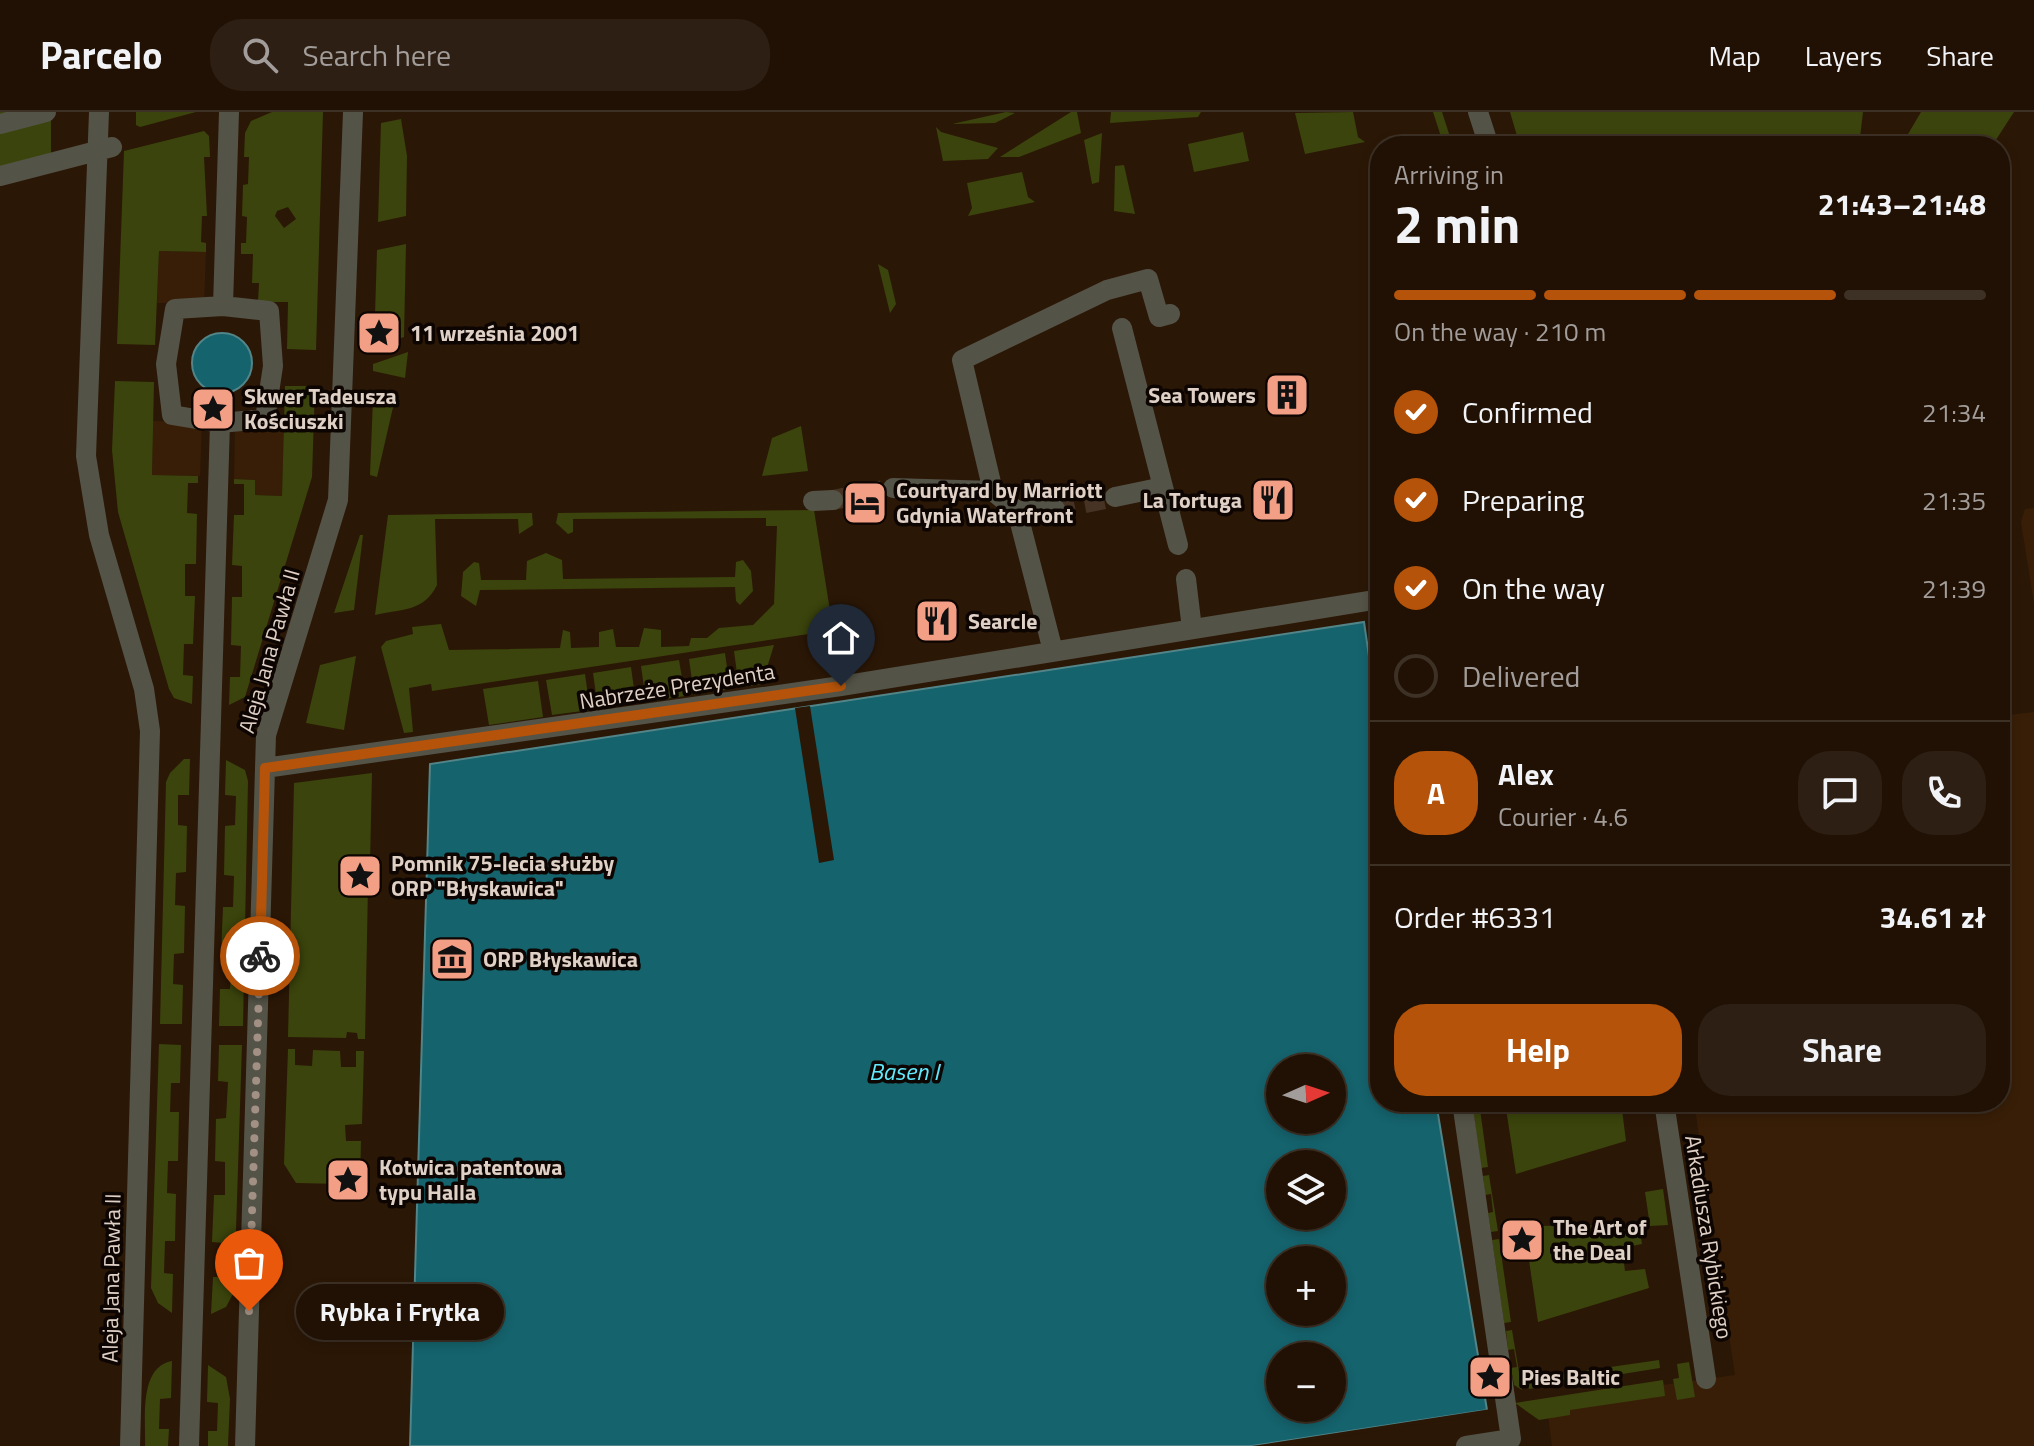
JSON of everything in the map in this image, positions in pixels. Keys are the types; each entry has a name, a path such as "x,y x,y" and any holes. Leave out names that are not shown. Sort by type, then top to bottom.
{"street":[{"path":"0,124 46,112"},
{"name":"Aleja Jana Pawła II","path":"99,112 105,149 86,456 99,535 144,689 150,731 130,1446"},
{"path":"223,306 229,112"},
{"name":"Aleja Jana Pawła II","path":"245,1446 266,735 338,500 353,112"},
{"path":"1478,112 1486,136"},
{"path":"0,176 105,149"},
{"path":"1053,651 1017,511 993,491 962,360 1148,279 1159,317 1170,314"},
{"path":"223,306 269,311 273,366 265,419 220,423 172,415 166,364 175,309 223,306"},
{"path":"1122,328 1178,545"},
{"path":"189,1446 220,423"},
{"path":"1115,497 1163,487"},
{"path":"893,488 993,491"},
{"path":"1017,511 1055,509"},
{"path":"1186,579 1192,629"},
{"name":"Nabrzeże Prezydenta","path":"265,768 841,686 1370,601"},
{"path":"1463,1112 1511,1439 1466,1446"},
{"name":"Arkadiusza Rybickiego","path":"1666,1112 1706,1379"}],"shaded area":[{"path":"159,251 206,252 204,304 157,303"},
{"path":"153,421 202,423 200,476 152,475"},
{"path":"235,426 284,427 282,496 255,495 255,480 234,479"},
{"path":"2034,508 2034,604 2021,522 2025,509"},
{"path":"2034,712 2034,1446 1552,1446 1546,1401 1735,1375 1696,1112 2010,1112 2010,715"}],"green space":[{"path":"0,112 51,112 51,157 0,170"},
{"path":"136,112 196,112 140,127 136,125"},
{"path":"272,112 323,112 316,350 287,349 288,302 258,302 259,283 252,283 253,254 241,254 241,243 246,243 247,217 242,216 243,185 248,184 249,157 244,157 245,133 251,121","holes":["288,207 296,219 284,228 275,216 277,211"]},
{"path":"1006,112 1015,113 995,123 952,124"},
{"path":"1071,112 1077,112 1081,133 1019,157 1000,157"},
{"path":"1111,112 1201,112 1198,117 1110,123"},
{"path":"1353,112 1358,137 1365,142 1305,154 1295,113"},
{"path":"1433,112 1442,112 1450,136 1441,136"},
{"path":"1510,112 1863,112 1860,136 1517,136"},
{"path":"1921,112 2014,112 1998,136 1907,136"},
{"path":"401,119 407,156 406,216 378,222 381,123"},
{"path":"936,127 941,132 998,148 988,159 943,161"},
{"path":"204,131 209,136 210,157 204,157 207,216 202,216 201,242 206,243 206,252 159,251 155,345 117,344 124,151"},
{"path":"1243,132 1249,161 1194,172 1188,144"},
{"path":"1102,133 1099,182 1092,184 1084,140"},
{"path":"1124,165 1135,214 1114,211 1115,166"},
{"path":"1022,172 1028,197 1035,202 968,216 972,208 967,183"},
{"path":"406,244 404,337 374,348 377,250"},
{"path":"878,264 888,270 896,304 890,313"},
{"path":"408,352 405,378 373,371 373,364"},
{"path":"115,381 154,382 152,475 198,476 198,483 188,483 187,513 197,514 196,564 185,564 185,596 195,596 193,644 184,644 183,675 193,676 192,704 174,698 169,689 118,512 112,450"},
{"path":"285,386 315,386 312,477 245,697 229,705 230,677 240,677 241,646 231,645 232,597 242,597 242,566 232,565 234,515 244,515 244,484 234,484 234,479 255,480 255,495 282,496"},
{"path":"373,398 394,403 377,477 370,475"},
{"path":"801,426 808,471 762,476 772,438"},
{"path":"814,510 831,617 821,618 822,632 432,691 431,684 409,688 413,732 404,733 381,647 386,641 413,634 412,627 441,624 449,650 560,648 563,630 570,632 571,648 599,647 599,632 613,629 616,647 639,647 644,628 661,630 661,647 689,646 691,638 707,638 719,628 753,625 774,604 777,526 766,526 766,518 573,519 573,532 568,534 556,523 558,513"},
{"path":"532,513 533,525 519,534 518,519 435,519 437,585 432,594 411,608 375,615 388,515"},
{"path":"360,535 363,535 354,610 334,613"},
{"path":"546,553 562,560 563,579 735,577 736,562 743,560 751,571 753,591 740,605 736,601 735,587 480,590 476,606 461,596 463,572 474,562 479,563 481,580 526,580 527,561"},
{"path":"774,645 762,684 739,688 734,651"},
{"path":"725,653 730,689 694,695 689,659"},
{"path":"356,656 344,730 306,723 320,665"},
{"path":"679,660 685,696 646,702 641,666"},
{"path":"631,667 636,703 598,709 593,673"},
{"path":"585,674 590,710 552,715 546,680"},
{"path":"538,681 543,717 489,725 483,689"},
{"path":"184,759 190,759 189,795 178,795 178,825 187,826 186,872 176,873 175,905 185,906 184,953 174,954 173,984 183,985 182,1024 160,1024 166,782"},
{"path":"226,760 245,770 248,781 243,1026 219,1026 220,989 230,989 231,957 221,956 223,907 233,907 234,876 224,875 225,826 235,825 236,796 225,795"},
{"path":"372,773 370,864 362,864 362,886 368,887 365,1039 358,1039 357,1033 347,1032 346,1038 288,1037 294,783"},
{"path":"159,1044 181,1045 180,1083 171,1083 170,1112 179,1112 178,1161 168,1161 167,1193 176,1194 175,1241 165,1241 164,1273 173,1274 172,1313 158,1303 151,1288"},
{"path":"219,1045 242,1045 234,1292 226,1307 211,1314 213,1277 222,1277 223,1243 212,1242 214,1195 225,1195 225,1162 215,1161 216,1119 226,1118 228,1082 218,1081"},
{"path":"288,1049 295,1049 295,1065 312,1066 313,1050 340,1051 341,1067 356,1067 356,1051 364,1051 362,1124 345,1125 346,1141 361,1141 360,1184 354,1184 354,1171 342,1171 342,1184 296,1183 284,1164"},
{"path":"1473,1112 1480,1112 1488,1167 1481,1168"},
{"path":"1507,1112 1622,1112 1626,1141 1516,1174"},
{"path":"1489,1175 1498,1231 1491,1232 1488,1213 1493,1212 1491,1194 1485,1195 1483,1176"},
{"path":"1663,1189 1668,1225 1650,1226 1645,1192"},
{"path":"1639,1225 1642,1244 1622,1248 1625,1271 1645,1269 1649,1288 1538,1322 1524,1226"},
{"path":"1499,1239 1511,1322 1504,1323 1492,1240"},
{"path":"1512,1330 1522,1390 1514,1385 1511,1368 1517,1367 1514,1349 1508,1350 1506,1331"},
{"path":"1659,1360 1660,1368 1529,1389 1527,1379"},
{"path":"172,1361 171,1398 160,1399 159,1429 169,1429 168,1446 145,1446 149,1384 161,1365"},
{"path":"1689,1362 1695,1397 1677,1400 1673,1379 1679,1378 1677,1364"},
{"path":"208,1365 226,1377 230,1399 228,1446 208,1446 208,1431 217,1431 218,1403 207,1402"},
{"path":"1663,1380 1665,1396 1570,1410 1570,1415 1539,1420 1515,1403"}],"water":[{"path":"222,333 233,335 243,342 250,352 250,374 243,384 233,391 222,393 211,391 201,384 194,374 192,363 194,352 201,342 211,335"},
{"name":"Basen I","path":"1364,622 1370,663 1370,1112 1438,1112 1487,1410 1252,1446 410,1446 430,764"}],"pier":[{"path":"810,706 834,860 819,863 795,708"},
{"path":"1491,1409 1488,1414 1278,1446 1252,1446"}],"tunnel":[{"path":"833,500 893,488"},
{"path":"1055,509 1115,497"}],"way so far":[{"path":"249,1311 260,956"}],"place":[{"name":"11 września 2001","path":"379,333"},
{"name":"Sea Towers","path":"1287,395"},
{"name":"Skwer Tadeusza Kościuszki","path":"213,409"},
{"name":"La Tortuga","path":"1273,500"},
{"name":"Courtyard by Marriott Gdynia Waterfront","path":"865,503"},
{"name":"Searcle","path":"937,621"},
{"name":"Pomnik 75-lecia służby ORP \"Błyskawica\"","path":"360,876"},
{"name":"ORP Błyskawica","path":"452,959"},
{"name":"Kotwica patentowa typu Halla","path":"348,1180"},
{"name":"The Art of the Deal","path":"1522,1240"},
{"name":"Rybka i Frytka","path":"249,1311"},
{"name":"Pies Baltic","path":"1490,1377"}],"route":[{"path":"260,956 265,768 841,686"}]}
